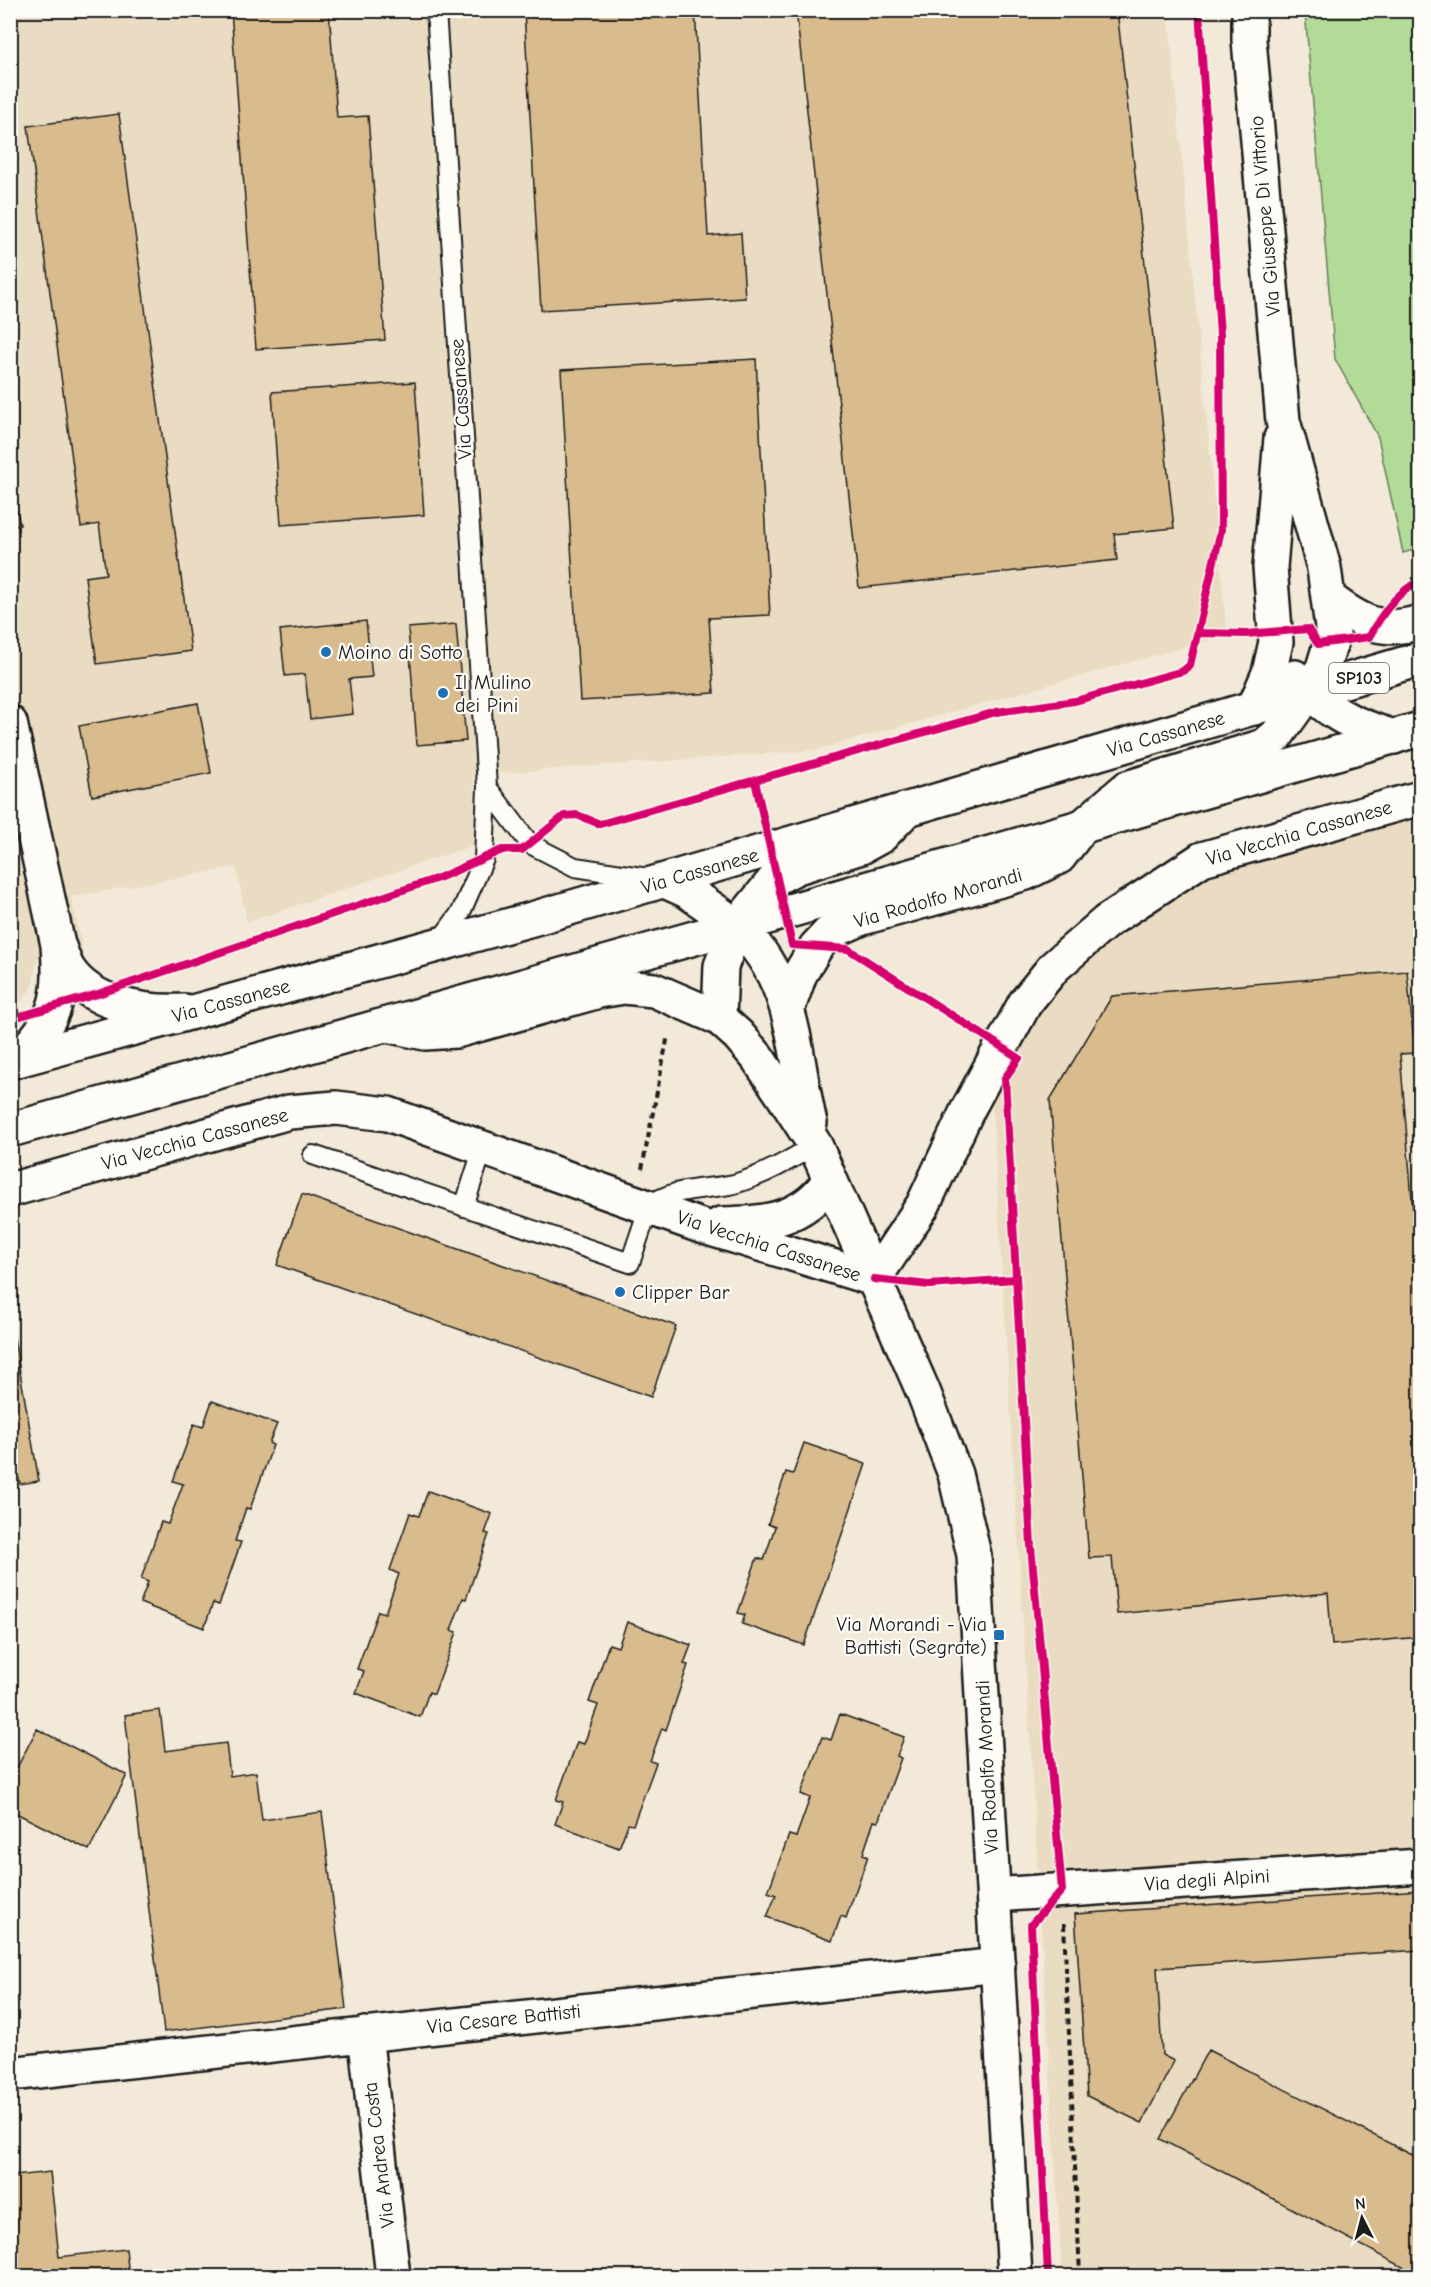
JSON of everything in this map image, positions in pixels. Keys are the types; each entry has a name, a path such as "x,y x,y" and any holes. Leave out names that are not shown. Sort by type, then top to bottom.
{"street":[{"name":"Via Giuseppe Di Vittorio","path":"1249,10 1249,40 1283,421 1270,567 1276,642 1286,667 1308,693 1323,668 1332,635 1330,599 1324,568 1283,421"},
{"path":"1330,599 1356,617 1387,628 1402,628 1420,622"},
{"name":"Via Giuseppe Di Vittorio","path":"1254,708 1269,673 1276,642"},
{"name":"Via Cassanese","path":"14,1061 435,947 1420,659"},
{"path":"1082,827 1128,788 1264,746 1277,735 1308,693 1345,720 1407,733"},
{"path":"10,723 58,945 60,987 55,1007 39,1034 14,1061"},
{"path":"10,1130 737,926 1407,733"},
{"name":"Via Vecchia Cassanese","path":"10,1190 278,1115 336,1108 388,1114 698,1225 874,1279 923,1205 968,1109 1025,1003 1054,967 1106,922 1202,859 1420,798"},
{"path":"719,1018 721,966 737,926 776,878 871,842 881,836 905,811"},
{"name":"Via Rodolfo Morandi","path":"788,1008 800,974 816,947 829,933 862,918 1026,873 1059,856 1082,827"},
{"name":"Via Rodolfo Morandi","path":"665,881 687,891 737,926 764,953 788,1008 815,1145"},
{"path":"58,945 68,968 76,978 113,1001 163,1012 198,1010"},
{"name":"Via Rodolfo Morandi","path":"386,1025 425,1033 456,1031 599,991 624,987 654,990 719,1018 738,1035 757,1057 815,1145 940,1433 967,1518 974,1554 1015,2277"},
{"path":"698,1225 762,1223 797,1212 818,1197 830,1180"},
{"name":"Via degli Alpini","path":"994,1894 1420,1866"},
{"name":"Via Cesare Battisti","path":"10,2074 998,1965"},
{"name":"Via Andrea Costa","path":"365,2034 393,2277"}],"lane":[{"name":"Via Cassanese","path":"435,947 461,912 484,859 487,787 436,10"},
{"path":"487,787 530,844 536,848 575,867 665,881"},
{"name":"Via Vecchia Cassanese","path":"642,1205 669,1196 735,1184 768,1171 815,1145"},
{"path":"464,1207 483,1148"},
{"path":"313,1155 630,1263 642,1205"}],"path":[{"path":"642,1205 669,1031"},
{"path":"1062,1890 1080,2277"}],"shaded area":[{"path":"10,11 1168,11 1227,635 816,750 473,775 477,844 247,922 236,867 71,897 83,950 37,960 32,988 20,1002 11,1004"},
{"path":"1420,781 1420,2276 1062,2276 988,1035 1036,960 1098,903 1191,844"}],"green space":[{"path":"1305,11 1420,11 1420,548 1403,553 1378,437 1335,359"}],"building":[{"path":"231,10 329,10 337,118 368,116 385,340 256,349"},
{"path":"524,10 695,10 708,236 741,233 745,298 541,310"},
{"path":"796,10 1117,10 1174,528 1114,534 1117,560 859,588"},
{"path":"119,114 191,651 97,664 85,577 106,574 99,524 81,527 28,126"},
{"path":"756,359 770,615 709,618 714,693 580,701 561,370"},
{"path":"415,382 424,515 281,525 272,392"},
{"path":"10,491 13,491 20,525 10,526"},
{"name":"Moino di Sotto","path":"366,621 372,677 349,679 353,714 310,719 305,674 285,676 280,630"},
{"name":"Moino di Sotto","path":"366,621 372,677 349,679 353,714 310,719 305,674 285,676 280,630"},
{"name":"Moino di Sotto","path":"456,624 466,741 417,745 408,628"},
{"name":"Moino di Sotto","path":"456,624 466,741 417,745 408,628"},
{"path":"198,703 211,773 92,796 79,726"},
{"path":"1407,971 1415,1053 1400,1054 1420,1296 1420,1637 1332,1645 1328,1593 1117,1614 1112,1557 1089,1558 1050,1100 1112,996"},
{"path":"302,1194 676,1326 651,1397 277,1265"},
{"path":"10,1315 39,1481 20,1484 19,1478 10,1479"},
{"path":"212,1401 277,1424 269,1443 273,1445 250,1509 246,1508 235,1541 241,1542 219,1605 213,1603 204,1628 140,1603 148,1582 141,1579 161,1522 168,1524 183,1484 173,1481 194,1424 203,1427"},
{"path":"804,1443 866,1464 804,1645 742,1624 745,1615 738,1613 757,1558 764,1560 775,1527 768,1524 786,1472 793,1474"},
{"path":"428,1491 492,1514 485,1533 489,1534 466,1599 463,1598 451,1630 457,1632 434,1694 429,1692 420,1717 356,1693 364,1671 357,1669 378,1611 385,1613 399,1574 390,1570 410,1513 419,1516"},
{"path":"627,1622 691,1645 684,1664 688,1665 666,1730 662,1728 650,1761 656,1763 633,1825 628,1824 619,1848 555,1824 563,1802 556,1800 577,1742 584,1744 598,1705 589,1702 609,1644 618,1647"},
{"path":"160,1710 165,1751 226,1743 230,1776 256,1772 262,1820 322,1812 346,2009 164,2032 125,1715"},
{"path":"840,1714 904,1737 897,1756 901,1758 878,1822 874,1821 863,1854 868,1856 846,1918 841,1916 832,1941 767,1917 776,1895 768,1892 789,1835 796,1837 810,1798 801,1794 822,1737 831,1740"},
{"path":"37,1729 127,1775 89,1850 10,1810 10,1781"},
{"path":"1420,1890 1420,1950 1157,1968 1162,2055 1174,2061 1142,2123 1087,2096 1075,1914"},
{"path":"1208,2050 1420,2159 1420,2276 1160,2139"},
{"path":"14,2169 15,2176 50,2172 59,2257 126,2249 129,2276 40,2276 39,2269 10,2272 10,2170"}],"cycle path":[{"path":"10,1019 98,994 441,877 502,850 522,850 564,816 577,815 600,824 996,712 1075,701 1183,671 1190,665 1221,530 1220,335 1199,10"},
{"path":"1199,633 1246,634 1308,629 1318,644 1369,637 1397,597 1420,582"},
{"path":"755,781 792,945 848,949 1019,1058 1005,1078 1031,1546 1062,1890 1031,1925 1048,2276"},
{"path":"874,1279 929,1285 1015,1279"}],"place":[{"name":"Moino di Sotto","path":"326,652"},
{"name":"Il Mulino dei Pini","path":"443,693"},
{"name":"Clipper Bar","path":"620,1292"},
{"name":"Via Morandi - Via Battisti (Segrate)","path":"999,1635"}]}
